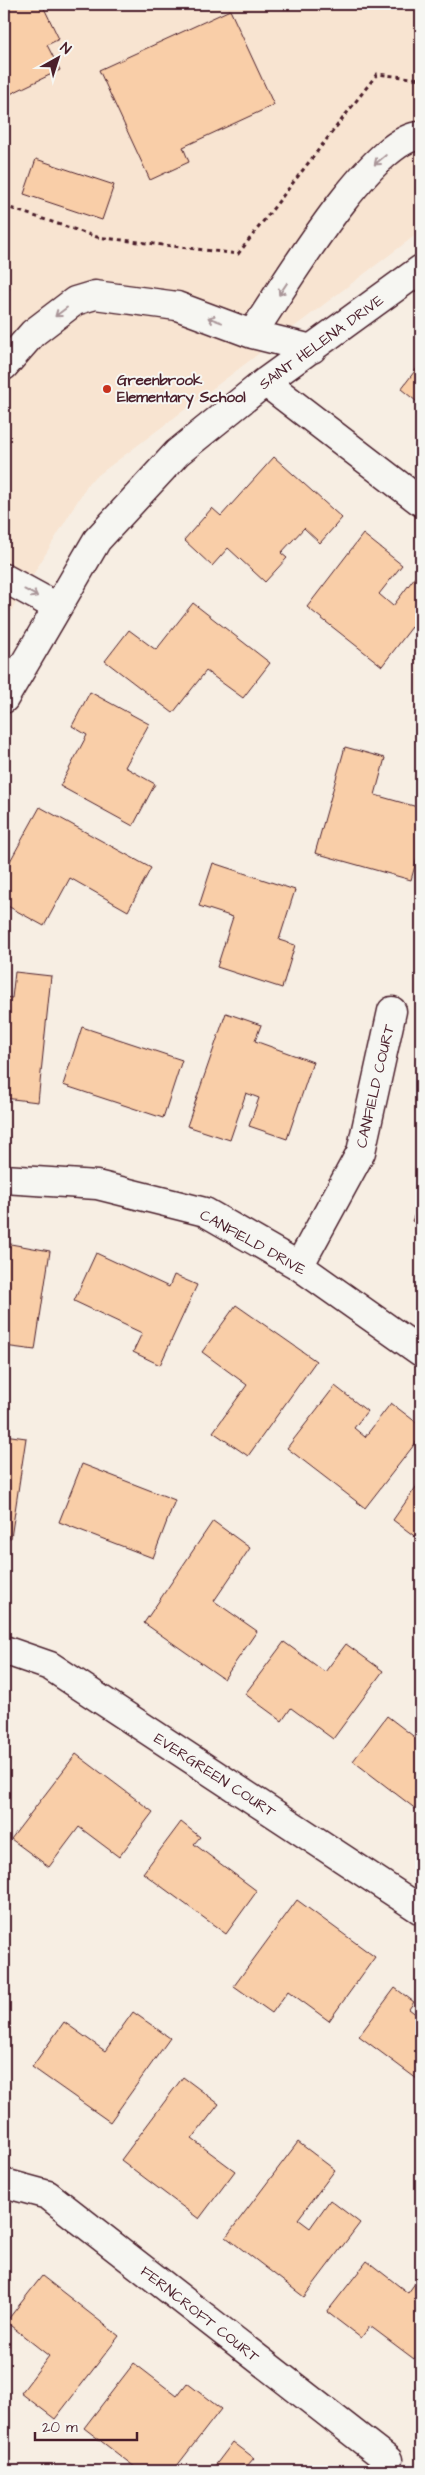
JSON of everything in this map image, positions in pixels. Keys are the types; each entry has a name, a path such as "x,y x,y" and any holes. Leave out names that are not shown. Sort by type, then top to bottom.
{"street":[{"path":"252,334 342,200 379,160 413,136 421,136"},
{"name":"SAINT HELENA DRIVE","path":"5,693 97,540 170,460 265,382 421,269"},
{"path":"4,366 33,333 75,302 95,295 177,306 252,334 312,349"},
{"path":"265,382 421,502"},
{"path":"4,578 58,607"},
{"name":"CANFIELD COURT","path":"299,1266 362,1152 392,1011"},
{"name":"CANFIELD DRIVE","path":"4,1180 97,1184 205,1212 299,1266 421,1352"},
{"name":"EVERGREEN COURT","path":"4,1650 50,1666 421,1910"},
{"name":"FERNCROFT COURT","path":"4,2183 48,2195 388,2460"}],"path":[{"path":"4,206 97,237 238,254 377,74 421,79"}],"shaded area":[{"name":"Greenbrook Elementary School","path":"4,4 421,4 421,231 89,482 10,613 4,610"}],"building":[{"path":"4,4 42,4 59,39 47,45 60,70 4,97"},
{"path":"230,10 274,105 183,147 189,162 150,180 99,70"},
{"path":"36,159 114,185 102,220 24,194"},
{"path":"4,283 10,288 4,296"},
{"path":"421,363 421,405 401,389"},
{"path":"274,457 342,518 320,543 304,528 281,553 287,558 265,582 228,548 212,566 184,540 212,508 221,516"},
{"path":"363,534 402,565 379,594 393,606 415,577 421,582 421,635 412,627 382,666 307,607"},
{"path":"193,603 270,663 243,698 206,671 173,713 105,661 129,630 156,650"},
{"path":"90,692 149,724 125,767 155,784 133,826 60,786 87,735 72,726"},
{"path":"345,747 385,758 375,795 421,808 421,844 411,880 315,853"},
{"path":"40,807 151,868 128,911 70,878 44,926 4,904 4,872"},
{"path":"213,863 295,890 279,940 295,945 282,988 217,967 233,917 199,906"},
{"path":"15,972 51,976 38,1102 4,1098 4,997 12,998"},
{"path":"226,1013 261,1025 255,1041 313,1062 287,1139 249,1126 259,1098 246,1093 230,1140 187,1126"},
{"path":"82,1027 182,1060 163,1118 63,1085"},
{"path":"421,1199 421,1225 412,1221"},
{"path":"5,1243 50,1251 35,1350 4,1346"},
{"path":"96,1253 169,1287 174,1275 197,1285 160,1365 133,1352 142,1333 74,1301"},
{"path":"236,1305 316,1361 248,1456 213,1432 247,1385 202,1352"},
{"path":"335,1386 367,1411 354,1428 365,1437 391,1403 421,1426 421,1436 365,1508 287,1448"},
{"path":"4,1435 26,1438 11,1538 4,1537"},
{"path":"82,1464 175,1500 153,1558 59,1522"},
{"path":"421,1480 421,1541 393,1520"},
{"path":"213,1521 250,1548 214,1601 257,1631 224,1679 144,1623"},
{"path":"284,1642 325,1672 346,1644 383,1671 333,1739 291,1708 282,1721 245,1694"},
{"path":"387,1716 421,1742 421,1813 353,1761"},
{"path":"76,1754 153,1812 119,1857 79,1827 49,1867 11,1839"},
{"path":"181,1822 200,1837 194,1844 257,1891 226,1934 143,1873"},
{"path":"297,1900 375,1957 329,2021 288,1991 272,2013 234,1986"},
{"path":"395,1988 414,2002 409,2009 421,2018 421,2082 359,2036"},
{"path":"133,2012 170,2038 110,2122 32,2067 64,2022 105,2051"},
{"path":"183,2077 219,2104 192,2139 235,2171 199,2219 121,2160"},
{"path":"298,2142 335,2170 298,2219 310,2228 330,2200 360,2223 304,2297 226,2237"},
{"path":"367,2261 408,2293 421,2275 421,2349 414,2359 370,2326 361,2338 327,2312"},
{"path":"42,2276 119,2336 55,2419 21,2393 49,2356 6,2322"},
{"path":"134,2363 177,2396 187,2383 221,2409 173,2471 140,2471 84,2428"},
{"path":"233,2442 254,2458 247,2466 254,2471 211,2471"}],"place":[{"name":"Greenbrook Elementary School","path":"107,389"}]}
